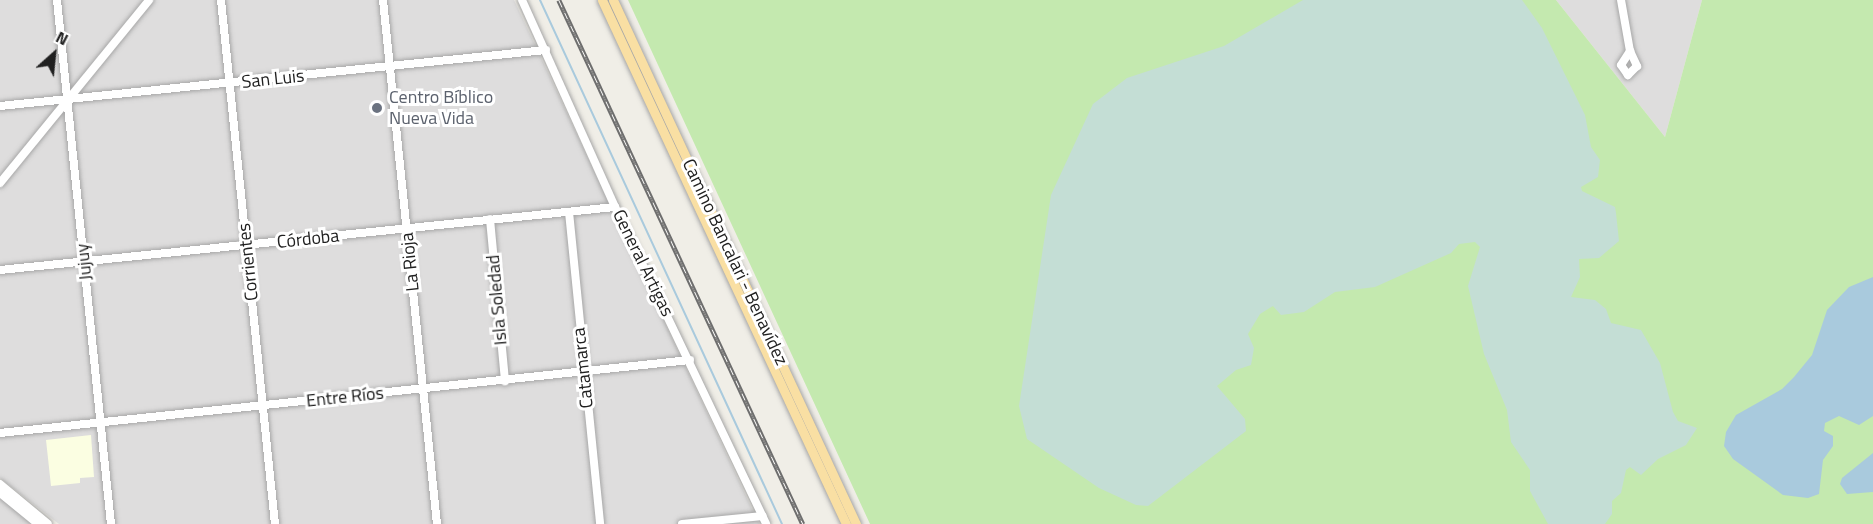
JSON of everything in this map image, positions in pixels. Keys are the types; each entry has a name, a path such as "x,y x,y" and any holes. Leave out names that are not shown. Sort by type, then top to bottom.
{"main road":[{"name":"Camino Bancalari - Benavídez","path":"602,0 846,524"},
{"name":"Camino Bancalari - Benavídez","path":"613,0 856,524"}],"street":[{"name":"Jujuy","path":"57,0 111,524"},
{"path":"0,183 149,0"},
{"name":"Corrientes","path":"221,0 275,524"},
{"name":"La Rioja","path":"383,0 437,524"},
{"name":"General Artigas","path":"522,0 615,207 765,520"},
{"path":"1621,0 1630,51"},
{"name":"San Luis","path":"0,106 546,50"},
{"name":"Córdoba","path":"0,270 615,207"},
{"name":"Catamarca","path":"569,212 583,372 600,524"},
{"name":"Isla Soledad","path":"490,219 505,381"},
{"name":"Entre Ríos","path":"0,433 690,360"},
{"path":"0,484 48,524"},
{"path":"0,493 38,524"},
{"path":"687,524 765,520"}],"shaded area":[{"path":"0,0 514,0 759,524 59,524 0,478"},
{"path":"1303,0 1522,0 1542,28 1585,115 1591,147 1600,160 1598,177 1581,187 1582,191 1615,207 1616,213 1619,241 1599,258 1579,259 1580,277 1571,297 1595,300 1606,309 1611,323 1641,330 1660,363 1673,412 1678,421 1697,428 1686,445 1658,459 1641,475 1630,467 1626,470 1621,493 1612,501 1612,514 1605,524 1548,524 1530,491 1530,470 1511,442 1507,410 1484,354 1468,286 1480,247 1475,242 1459,244 1451,253 1375,287 1335,292 1304,312 1281,315 1273,306 1260,314 1248,334 1254,348 1251,365 1236,370 1217,386 1245,419 1246,431 1148,506 1136,505 1099,488 1027,439 1019,406 1051,195 1093,104 1127,78 1224,46"},
{"path":"1556,0 1702,0 1665,137"},
{"path":"1873,277 1873,416 1859,425 1839,416 1825,423 1824,431 1833,436 1833,446 1823,460 1819,494 1808,498 1783,495 1733,459 1724,446 1726,432 1736,415 1782,389 1794,377 1812,355 1827,310 1849,287"},
{"path":"91,435 94,477 80,478 80,483 51,486 46,440"},
{"path":"1873,453 1873,492 1847,494 1840,484 1842,478"},
{"path":"0,497 33,524 0,524"}],"green space":[{"path":"606,0 608,0 852,524 849,524"},
{"path":"628,0 1556,0 1665,137 1702,0 1873,0 1873,524 870,524"}],"waterway":[{"path":"540,0 782,524"}],"railway":[{"path":"559,0 803,524"}],"place":[{"name":"Centro Bíblico Nueva Vida","path":"377,108"}]}
